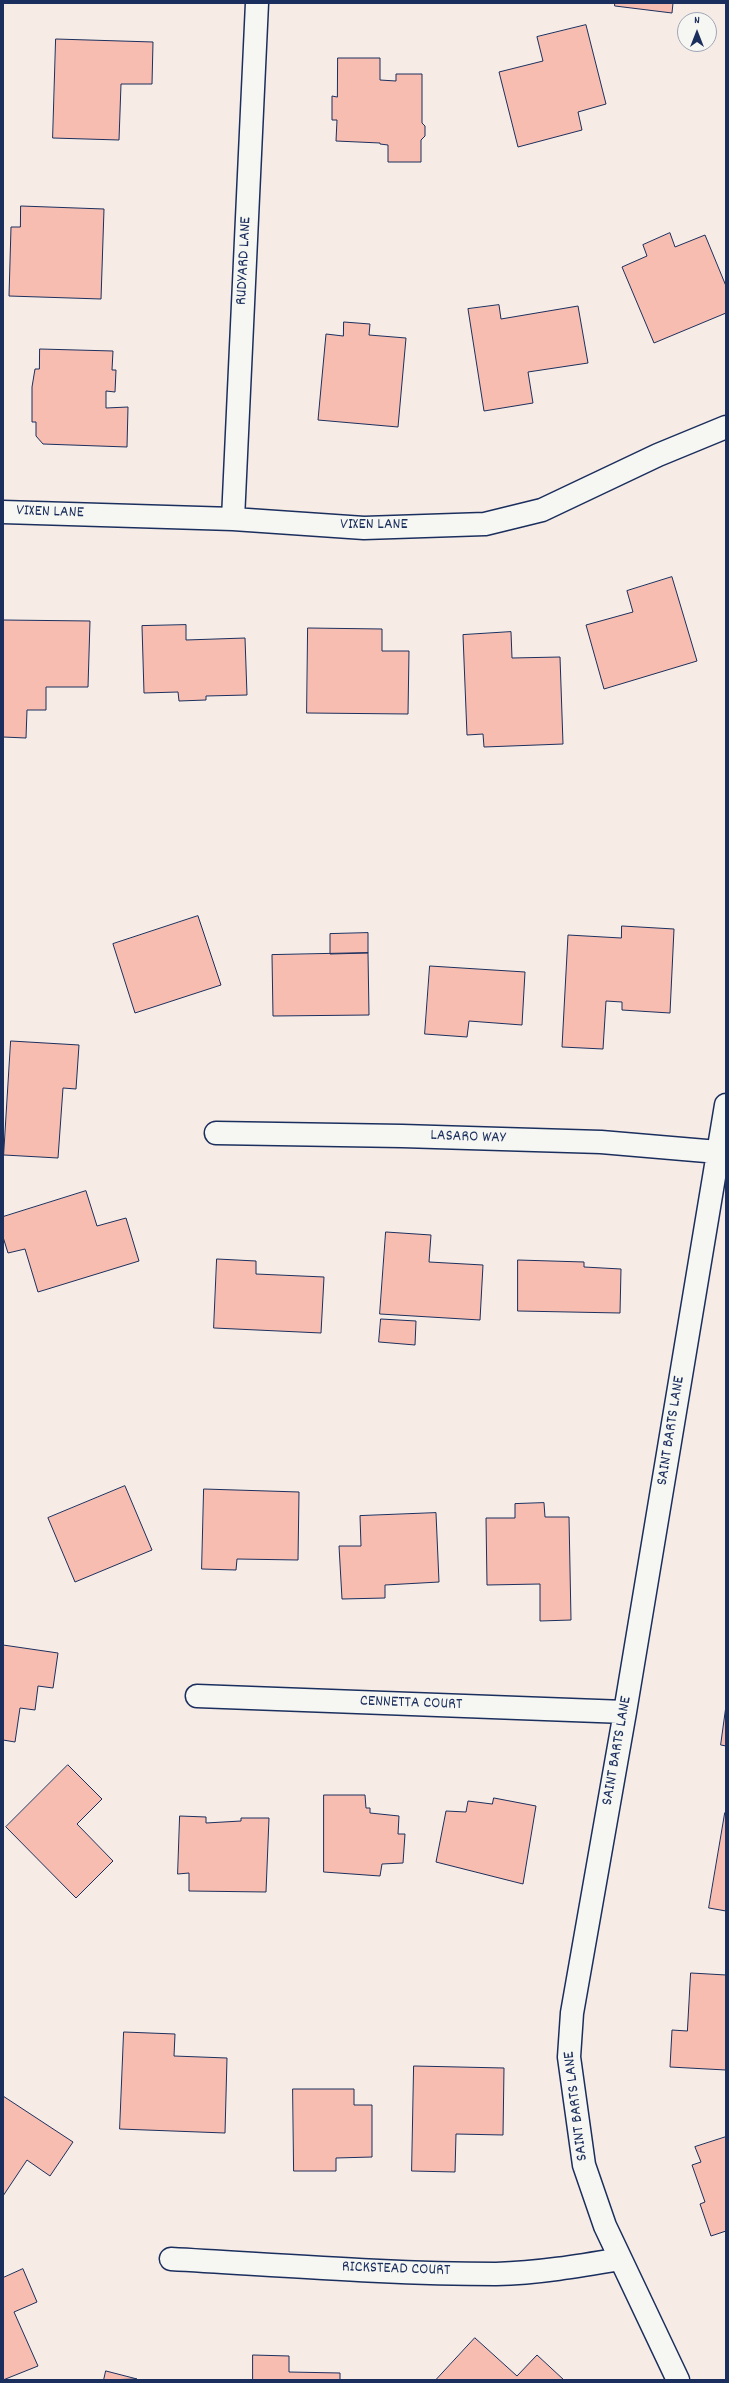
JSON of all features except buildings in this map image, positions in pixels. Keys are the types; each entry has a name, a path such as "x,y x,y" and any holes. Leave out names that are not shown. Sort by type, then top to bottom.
{"street":[{"name":"RUDYARD LANE","path":"233,519 257,3"},
{"name":"VIXEN LANE","path":"3,512 233,519 364,528 485,524 542,510 658,455 725,431"},
{"name":"SAINT BARTS LANE","path":"678,2380 605,2226 584,2165 569,2056 572,2013 626,1712 726,1105"},
{"name":"LASARO WAY","path":"216,1133 402,1136 601,1142 718,1152"},
{"name":"CENNETTA COURT","path":"197,1696 626,1712"},
{"name":"RICKSTEAD COURT","path":"171,2259 317,2268 497,2274 561,2269 620,2258"}]}
